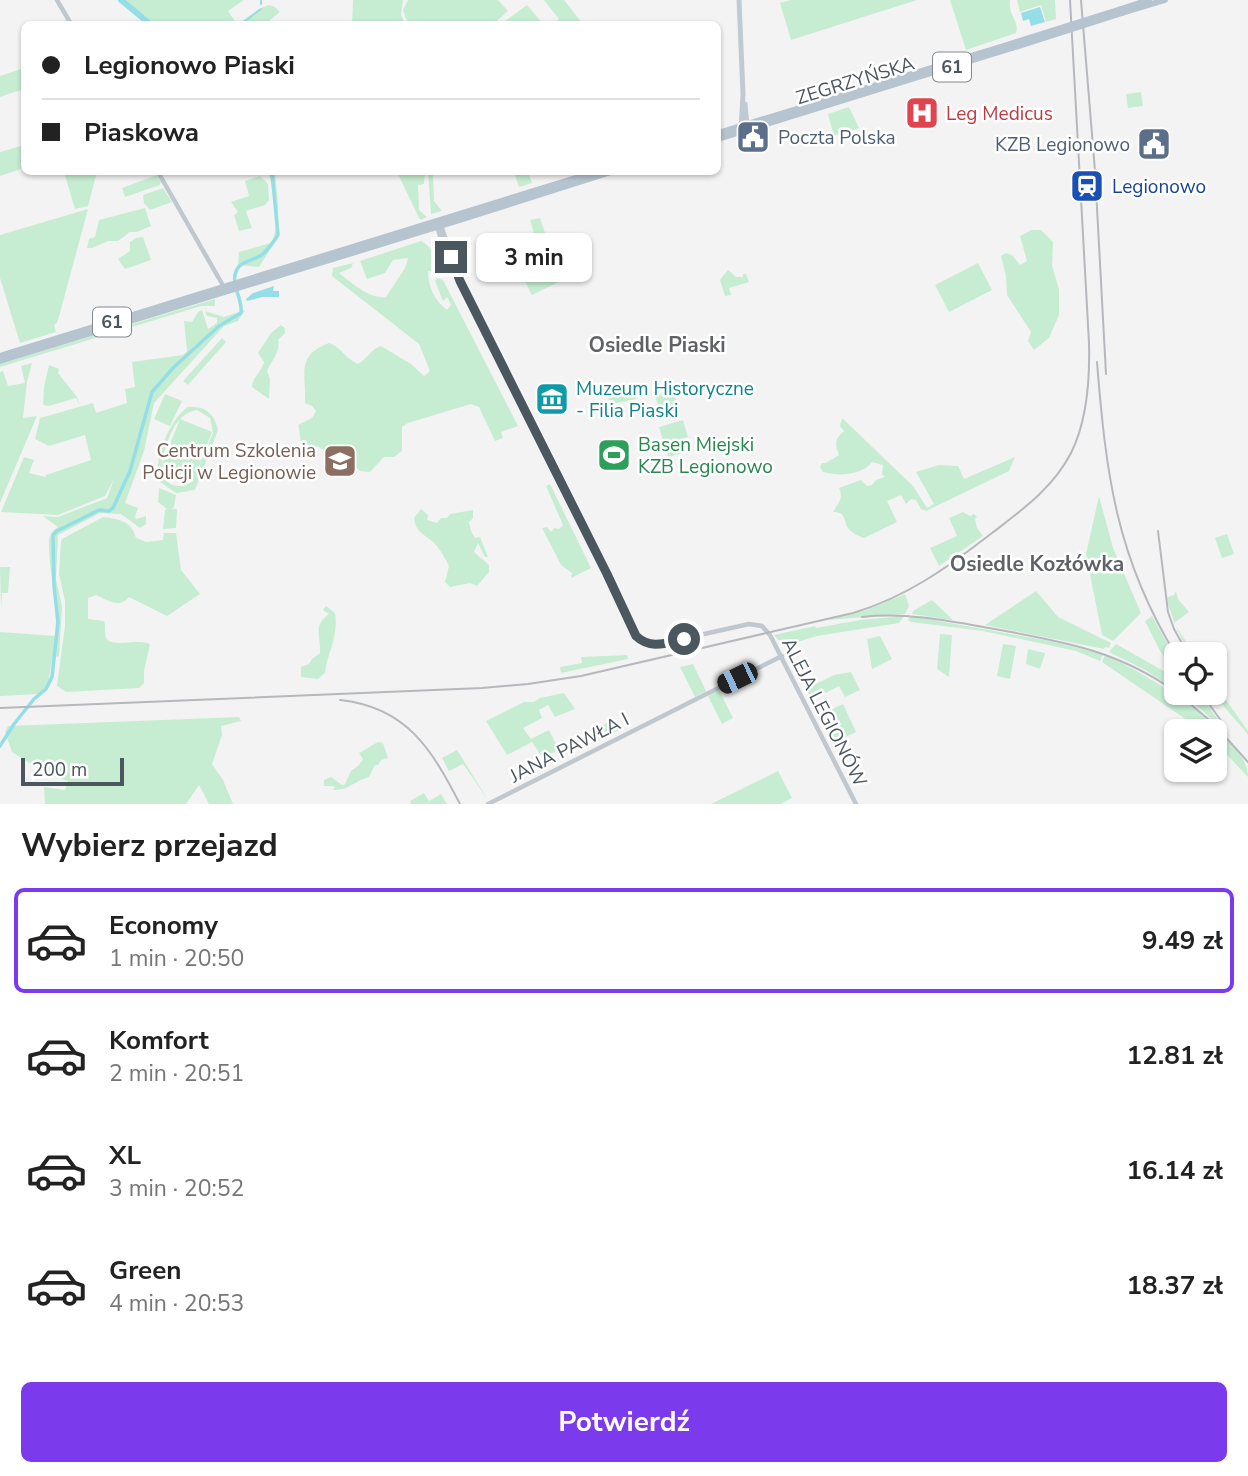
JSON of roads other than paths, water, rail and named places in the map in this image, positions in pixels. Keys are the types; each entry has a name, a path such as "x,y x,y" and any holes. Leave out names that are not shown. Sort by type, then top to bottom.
{"main road":[{"path":"739,0 744,128"},
{"name":"61","path":"1122,11 1149,0"},
{"name":"61","path":"1122,11 1166,0"},
{"name":"ZEGRZYŃSKA","path":"721,138 744,128 1122,11"},
{"name":"ZEGRZYŃSKA","path":"721,132 744,128"},
{"name":"61","path":"438,224 587,175"},
{"name":"61","path":"0,358 601,175"}],"street":[{"path":"57,0 69,21"},
{"path":"160,175 228,289"},
{"name":"ALEJA LEGIONÓW","path":"438,224 449,265 460,281 636,636 655,646 749,624 759,625 769,632 856,804"},
{"name":"JANA PAWŁA I","path":"488,804 782,656"}],"water":[{"path":"1040,7 1045,22 1031,26 1029,19 1023,21 1021,13"},
{"path":"274,286 273,291 279,291 279,297 247,301 253,293"}],"waterway":[{"path":"121,0 146,21"},
{"path":"245,21 261,9"},
{"path":"0,746 34,699 46,689 52,677 58,622 53,535 99,510 109,511 113,508 130,471 152,392 173,368 219,326 241,313 234,280 237,270 243,263 264,253 278,235 272,175"}],"railway":[{"path":"0,708 528,684 581,676 853,613 891,599 943,569 976,546 1046,488 1071,453 1084,414 1089,343 1070,0"},
{"path":"1081,0 1095,171 1106,374"},
{"path":"1097,362 1105,441 1117,514 1140,584 1169,642"},
{"path":"1158,531 1168,612 1181,642"},
{"path":"862,617 928,618 1067,644 1133,666 1164,684"},
{"path":"340,700 363,704 383,712 415,734 439,766 460,804"},
{"path":"1191,705 1213,723 1248,762"},
{"path":"1210,705 1220,719"}],"place":[{"name":"Leg Medicus","path":"922,113"},
{"name":"Poczta Polska","path":"753,137"},
{"name":"KZB Legionowo","path":"1154,144"},
{"name":"Legionowo","path":"1087,186"},
{"name":"Muzeum Historyczne - Filia Piaski","path":"552,399"},
{"name":"Basen Miejski KZB Legionowo","path":"614,455"},
{"name":"Centrum Szkolenia Policji w Legionowie","path":"340,461"}],"district":[{"name":"Osiedle Piaski","path":"657,345"},
{"name":"Osiedle Kozłówka","path":"1037,564"}]}
